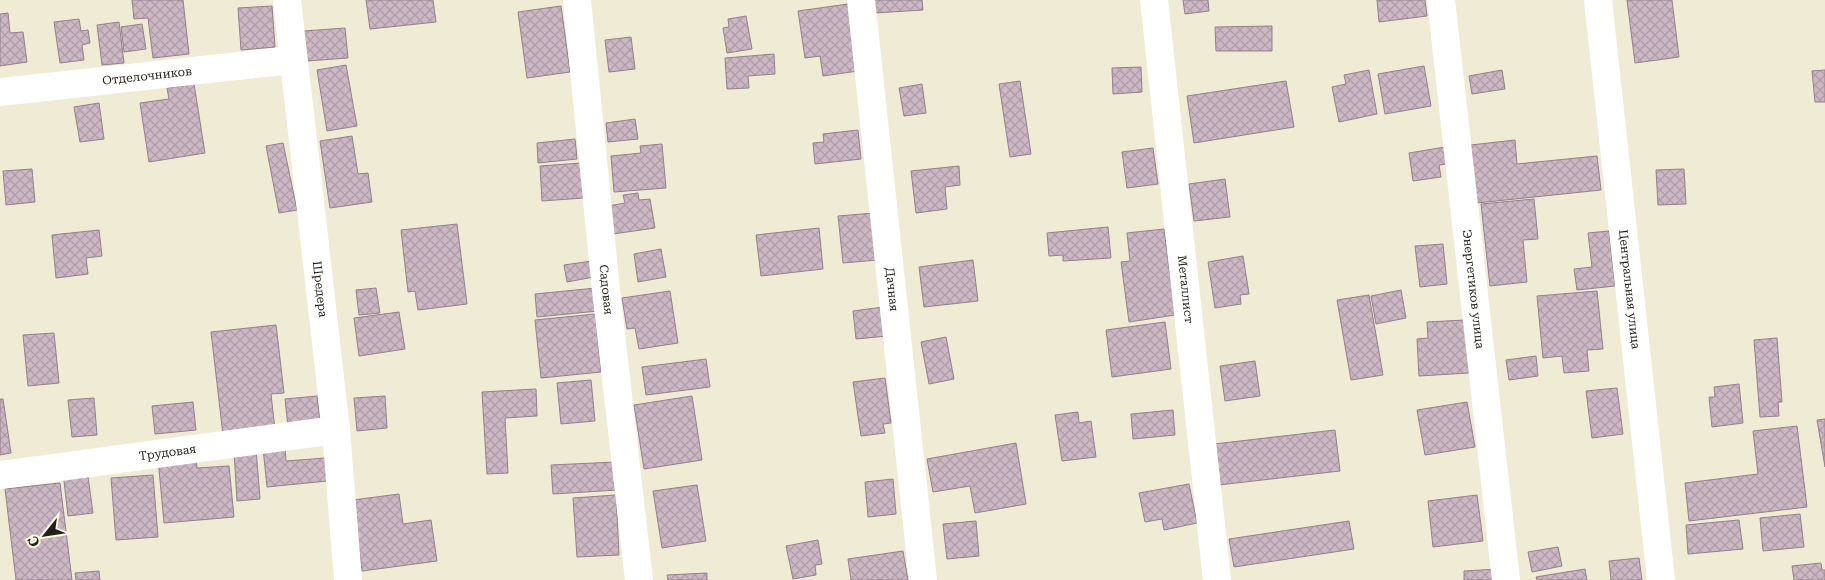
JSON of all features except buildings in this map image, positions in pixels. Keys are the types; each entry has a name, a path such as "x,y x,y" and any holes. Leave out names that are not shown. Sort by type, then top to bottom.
{"street":[{"name":"Шредера","path":"287,0 336,430 348,580"},
{"name":"Садовая","path":"577,0 606,290 640,580"},
{"name":"Дачная","path":"861,0 923,580"},
{"name":"Металлист","path":"1154,0 1217,580"},
{"name":"Энергетиков улица","path":"1441,0 1506,580"},
{"name":"Центральная улица","path":"1598,0 1661,580"},
{"name":"Отделочников","path":"0,92 293,60"},
{"name":"Трудовая","path":"0,475 336,430"}]}
